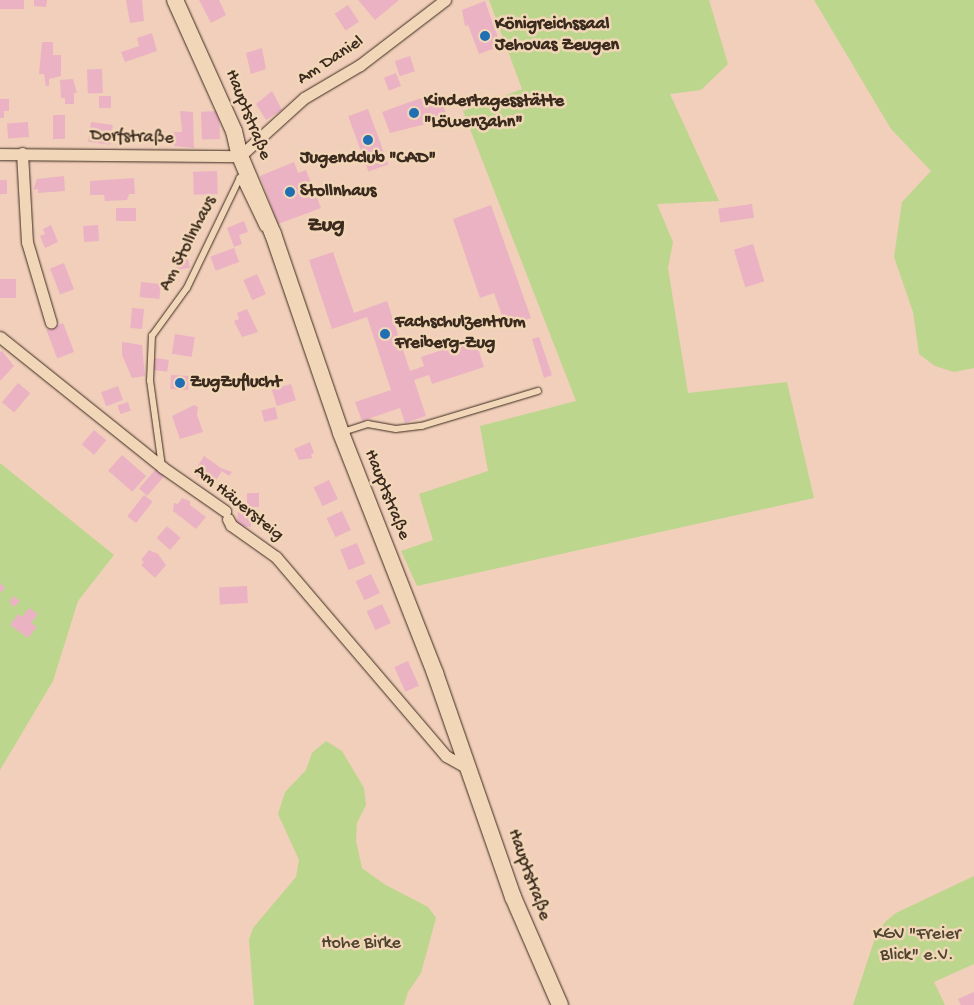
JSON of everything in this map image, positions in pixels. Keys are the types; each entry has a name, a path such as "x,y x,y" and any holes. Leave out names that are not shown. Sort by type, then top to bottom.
{"street":[{"name":"Hauptstraße","path":"175,0 223,103 240,156 273,234 341,433 433,667 513,897 560,1005"},
{"name":"Am Daniel","path":"240,156 304,98 360,65 444,0"},
{"path":"22,153 27,242 51,323"},
{"name":"Dorfstraße","path":"0,154 240,156"},
{"name":"Am Häuersteig","path":"0,337 162,467 227,515 231,525 276,557 446,756 469,769"}],"lane":[{"path":"240,156 240,178 261,226 273,234"},
{"name":"Am Stollnhaus","path":"162,467 150,381 152,336 187,288 240,178"},
{"path":"341,433 368,424 396,429 422,426 538,392"}],"green space":[{"path":"489,0 709,0 728,64 701,90 670,94 719,201 657,204 673,242 668,268 688,393 787,382 814,498 417,586 401,551 433,540 419,494 488,471 480,426 576,401 463,111 522,89"},
{"path":"814,0 974,0 974,368 954,372 935,366 919,354 913,312 894,257 902,202 931,171 891,129"},
{"path":"0,463 114,555 78,601 53,681 0,770"},
{"name":"Hohe Birke","path":"326,741 342,751 364,788 366,805 357,823 356,841 362,868 384,884 428,907 436,918 421,973 408,992 404,1005 254,1005 249,940 253,928 296,877 299,860 278,814 285,792 306,770 312,753"},
{"name":"KGV \"Freier Blick\" e.V.","path":"974,876 974,964 934,982 945,1005 853,1005 875,938 885,922 896,913"}],"building":[{"path":"0,0 24,0 24,9 0,9"},
{"path":"34,0 47,0 46,7 34,6"},
{"path":"126,0 142,0 144,21 130,23"},
{"path":"199,0 219,0 226,15 211,23"},
{"path":"358,0 399,0 375,20"},
{"name":"Königreichssaal Jehovas Zeugen","path":"485,1 501,46 479,54 468,25 465,26 462,10"},
{"path":"348,5 359,22 345,30 335,14"},
{"path":"152,33 157,51 125,62 121,52 139,46 137,38"},
{"path":"42,42 53,42 53,55 61,55 61,76 49,79 49,86 46,86 44,74 39,74"},
{"path":"262,48 266,69 251,74 246,53"},
{"path":"410,56 415,71 400,76 395,61"},
{"path":"102,69 103,93 88,94 87,70"},
{"path":"396,73 401,86 389,91 384,78"},
{"path":"73,79 77,93 74,93 74,104 65,104 65,98 61,98 60,80"},
{"path":"272,91 282,110 266,120 256,104"},
{"name":"Kindertagesstätte \"Löwenzahn\"","path":"438,92 446,113 425,121 426,124 390,133 382,112"},
{"path":"99,96 111,96 111,108 99,108"},
{"path":"0,99 9,99 9,111 4,111 4,118 0,118"},
{"name":"Jugendclub \"CAD\"","path":"368,109 388,164 368,172 348,116"},
{"path":"180,111 193,112 194,148 174,146 174,132 182,132"},
{"path":"219,111 220,139 202,140 201,112"},
{"path":"53,115 65,115 65,139 53,139"},
{"path":"28,122 29,137 8,138 7,123"},
{"path":"91,122 113,125 110,145 88,142"},
{"name":"Stollnhaus","path":"294,162 298,173 306,170 321,208 278,224 260,176"},
{"path":"217,171 218,194 194,195 193,172"},
{"path":"64,176 65,191 38,193 38,189 33,190 37,179"},
{"path":"134,178 135,194 129,194 127,200 105,201 104,195 90,195 90,181"},
{"path":"0,180 7,180 7,194 0,194"},
{"path":"752,204 754,218 720,223 718,209"},
{"path":"491,205 531,318 506,327 494,293 480,298 453,219"},
{"path":"116,208 136,208 136,221 116,221"},
{"path":"244,221 248,232 239,235 242,244 234,247 227,228"},
{"path":"51,225 58,242 45,248 40,236 45,234 43,229"},
{"path":"98,225 99,241 84,242 83,226"},
{"path":"753,244 764,281 745,287 734,250"},
{"path":"186,248 190,268 177,270 173,250"},
{"path":"234,248 239,262 216,271 211,257"},
{"name":"Fachschulzentrum Freiberg-Zug","path":"333,252 354,313 387,301 410,371 424,366 421,357 475,339 484,367 432,384 429,375 414,380 426,416 405,423 400,408 362,421 355,402 391,390 367,317 332,329 309,260"},
{"path":"64,263 74,289 60,295 50,268"},
{"path":"257,274 266,294 252,300 243,280"},
{"path":"0,279 16,279 16,298 0,298"},
{"path":"141,282 161,284 159,299 139,297"},
{"path":"132,308 144,309 142,329 130,328"},
{"path":"247,309 258,332 242,337 234,321 239,319 237,313"},
{"path":"63,323 74,352 57,358 46,329"},
{"path":"175,334 195,337 192,357 172,354"},
{"path":"539,337 552,375 544,378 532,339"},
{"path":"122,342 142,345 145,376 132,378 122,355"},
{"path":"2,351 14,366 0,381 0,352"},
{"path":"155,358 169,360 167,372 153,370"},
{"name":"ZugZuflucht","path":"171,375 189,376 188,390 170,389"},
{"path":"18,383 30,393 14,412 2,402"},
{"path":"291,384 296,400 277,406 272,390"},
{"path":"118,386 123,400 106,406 101,392"},
{"path":"128,402 131,411 120,414 118,405"},
{"path":"194,405 198,407 197,415 203,432 180,439 172,416"},
{"path":"275,407 278,419 264,422 261,410"},
{"path":"94,430 106,440 94,455 82,445"},
{"path":"310,442 314,453 311,454 312,458 299,460 294,449"},
{"path":"122,455 146,476 132,492 108,471"},
{"path":"204,456 221,468 232,472 229,476 222,471 212,486 193,473"},
{"path":"156,469 164,476 147,496 139,489"},
{"path":"329,480 338,499 322,506 314,487"},
{"path":"247,493 259,493 259,507 251,507 251,527 237,526 238,507 247,507"},
{"path":"144,495 153,502 136,523 127,516"},
{"path":"182,498 190,501 190,505 206,517 196,529 173,511 174,503 178,504"},
{"path":"236,499 239,499 239,507 235,506"},
{"path":"342,511 351,530 335,537 327,518"},
{"path":"167,526 181,538 170,550 157,538"},
{"path":"357,543 365,563 349,570 340,550"},
{"path":"149,550 158,554 166,565 155,578 141,565 144,562 141,560"},
{"path":"371,574 380,593 364,600 356,581"},
{"path":"0,583 5,588 0,593"},
{"path":"247,586 248,603 220,604 219,587"},
{"path":"14,596 20,601 14,607 9,602"},
{"path":"382,604 391,623 375,630 367,611"},
{"path":"29,608 38,614 31,623 37,627 28,638 10,625 18,614 22,617"},
{"path":"408,661 419,686 405,692 394,667"},
{"path":"974,992 974,1005 961,1005 958,999"}],"place":[{"name":"Königreichssaal Jehovas Zeugen","path":"485,36"},
{"name":"Kindertagesstätte \"Löwenzahn\"","path":"414,113"},
{"name":"Jugendclub \"CAD\"","path":"368,140"},
{"name":"Stollnhaus","path":"290,192"},
{"name":"Fachschulzentrum Freiberg-Zug","path":"385,334"},
{"name":"ZugZuflucht","path":"180,383"}],"district":[{"name":"Zug","path":"326,227"}]}
